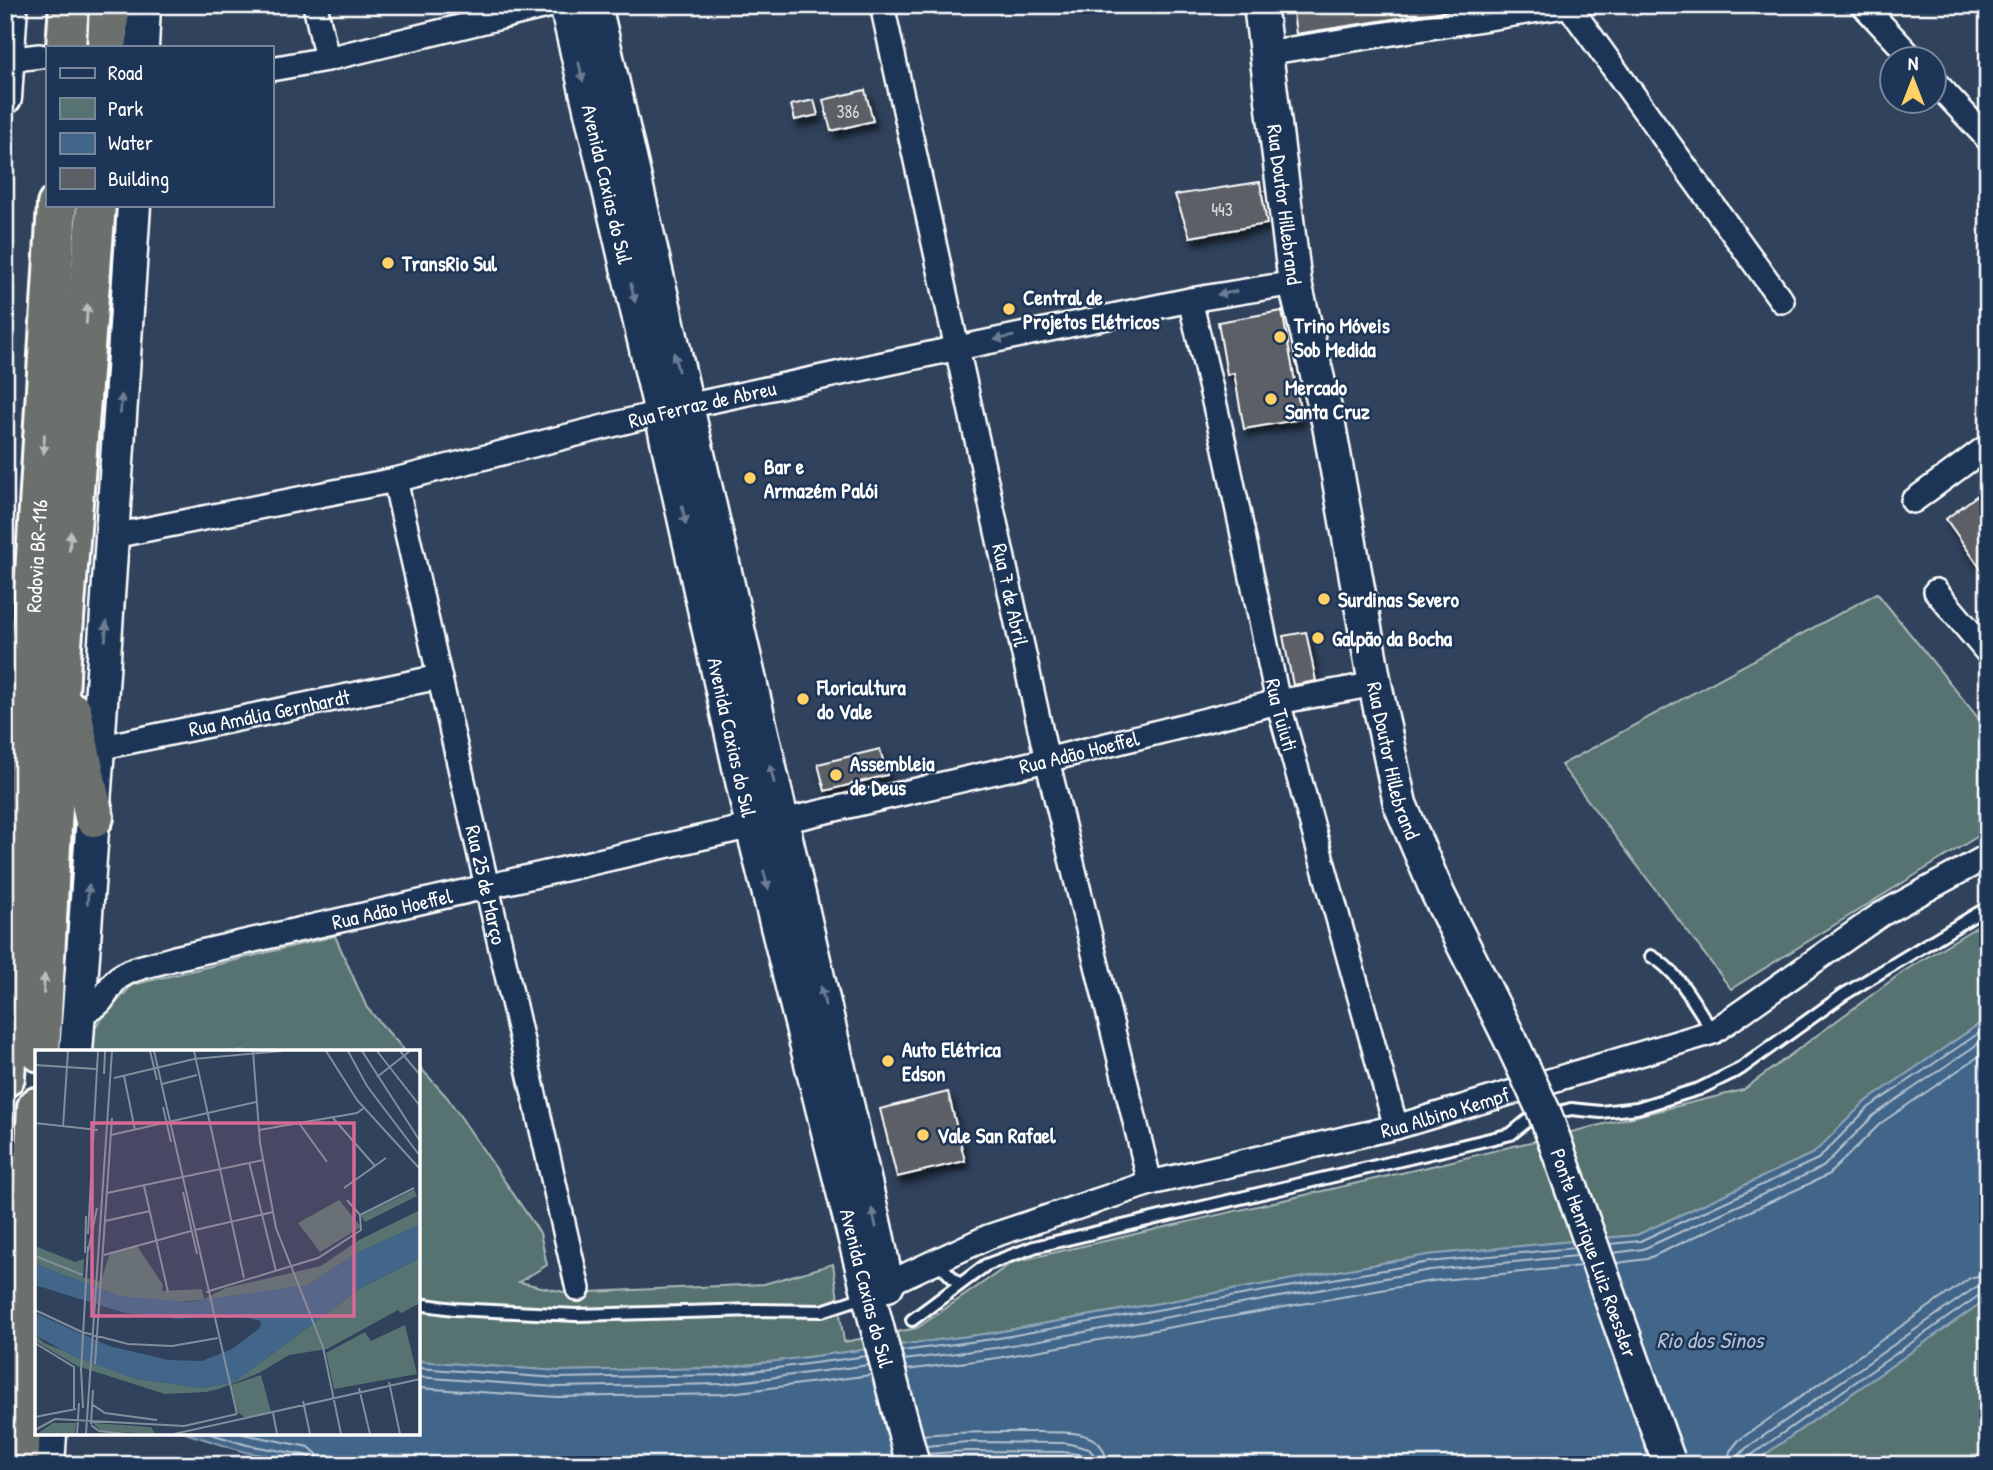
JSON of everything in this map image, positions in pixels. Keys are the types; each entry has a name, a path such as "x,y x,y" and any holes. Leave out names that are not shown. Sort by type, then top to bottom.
{"highway":[{"path":"55,46 69,5"},
{"path":"107,46 110,5"},
{"name":"Rodovia BR-116","path":"40,1050 57,206"},
{"name":"Rodovia BR-116","path":"5,1077 46,656 96,206"},
{"path":"5,753 14,687 46,656 94,817"},
{"path":"35,1142 30,1229 35,1309"},
{"path":"19,1465 43,1437"}],"street":[{"path":"5,97 11,5"},
{"path":"142,46 144,5"},
{"path":"315,5 327,58"},
{"path":"273,69 551,5"},
{"name":"Avenida Caxias do Sul","path":"566,5 674,410"},
{"name":"Avenida Caxias do Sul","path":"595,5 674,410 767,823 877,1288 897,1331 925,1465"},
{"name":"Rua 7 de Abril","path":"882,5 1047,760 1150,1183"},
{"name":"Rua Doutor Hillebrand","path":"1260,5 1295,283 1329,425 1375,684 1400,804 1438,894 1511,1041"},
{"path":"1265,53 1570,5 1782,300"},
{"path":"1863,5 1901,46"},
{"path":"6,61 46,53"},
{"path":"1948,95 1988,139"},
{"path":"76,1050 134,206"},
{"name":"Rua Ferraz de Abreu","path":"113,536 395,481 674,410 958,348 1190,300 1295,283"},
{"name":"Rua Tuiuti","path":"1190,300 1227,458 1278,702 1396,1127"},
{"path":"1913,501 1988,446"},
{"name":"Rua 25 de Março","path":"395,481 578,1289"},
{"path":"1936,591 1988,653"},
{"name":"Rua Amália Gernhardt","path":"98,748 439,677"},
{"name":"Rua Adão Hoeffel","path":"87,1010 102,1003 117,980 127,973 175,958 1047,760 1278,702 1375,684"},
{"name":"Rua Albino Kempf","path":"877,1288 988,1237 1150,1183 1396,1127 1713,1032 1880,915 1988,856"},
{"name":"Ponte Henrique Luiz Roessler","path":"1511,1041 1545,1114 1671,1465"},
{"name":"Avenida Caxias do Sul","path":"897,1331 913,1465"}],"lane":[{"path":"897,1331 986,1265 1034,1247 1511,1134 1527,1121 1571,1109 1601,1112 1637,1108 1699,1088 1740,1069 1843,995 1988,907"},
{"path":"1651,956 1672,971 1713,1032"},
{"path":"936,1261 959,1284"},
{"path":"420,1304 454,1310 576,1315 822,1311 858,1299 877,1288"},
{"path":"576,1315 578,1289"}],"green space":[{"path":"1877,593 1988,730 1988,830 1731,989 1561,765"},
{"path":"1988,920 1988,1018 1864,1103 1814,1153 1637,1235 1428,1255 992,1333 723,1368 558,1371 420,1361 420,1067 447,1097 540,1233 547,1265 519,1282 568,1293 764,1284 833,1264 844,1342 917,1328 1013,1262 1436,1165 1743,1090 1904,971"},
{"path":"335,936 367,1008 404,1050 90,1050 93,1029 132,985"},
{"path":"1988,1298 1988,1465 1750,1465"}],"water":[{"name":"Rio dos Sinos","path":"1988,1018 1988,1298 1750,1465 1101,1465 1048,1459 995,1458 889,1465 324,1465 245,1452 191,1435 420,1435 420,1361 558,1371 723,1368 992,1333 1428,1255 1637,1235 1814,1153 1864,1103"}],"building":[{"path":"1292,5 1450,5 1450,10 1296,34"},
{"path":"865,90 873,121 831,131 823,100"},
{"path":"814,100 818,115 795,120 791,105"},
{"path":"1260,182 1267,224 1190,237 1175,195"},
{"path":"1282,311 1302,419 1244,429 1234,373 1227,375 1218,322"},
{"path":"1988,487 1988,579 1946,519"},
{"path":"1306,632 1316,681 1293,685 1283,636"},
{"path":"880,749 887,775 825,791 818,764"},
{"name":"Vale San Rafael","path":"948,1092 965,1161 897,1177 880,1109"}],"place":[{"name":"TransRio Sul","path":"388,263"},
{"name":"Central de Projetos Elétricos","path":"1009,309"},
{"name":"Trino Móveis Sob Medida","path":"1280,337"},
{"name":"Mercado Santa Cruz","path":"1271,399"},
{"name":"Bar e Armazém Palói","path":"750,478"},
{"name":"Surdinas Severo","path":"1324,599"},
{"name":"Galpão da Bocha","path":"1318,638"},
{"name":"Floricultura do Vale","path":"803,699"},
{"name":"Assembleia de Deus","path":"836,775"},
{"name":"Auto Elétrica Edson","path":"888,1061"},
{"name":"Vale San Rafael","path":"923,1135"}]}
